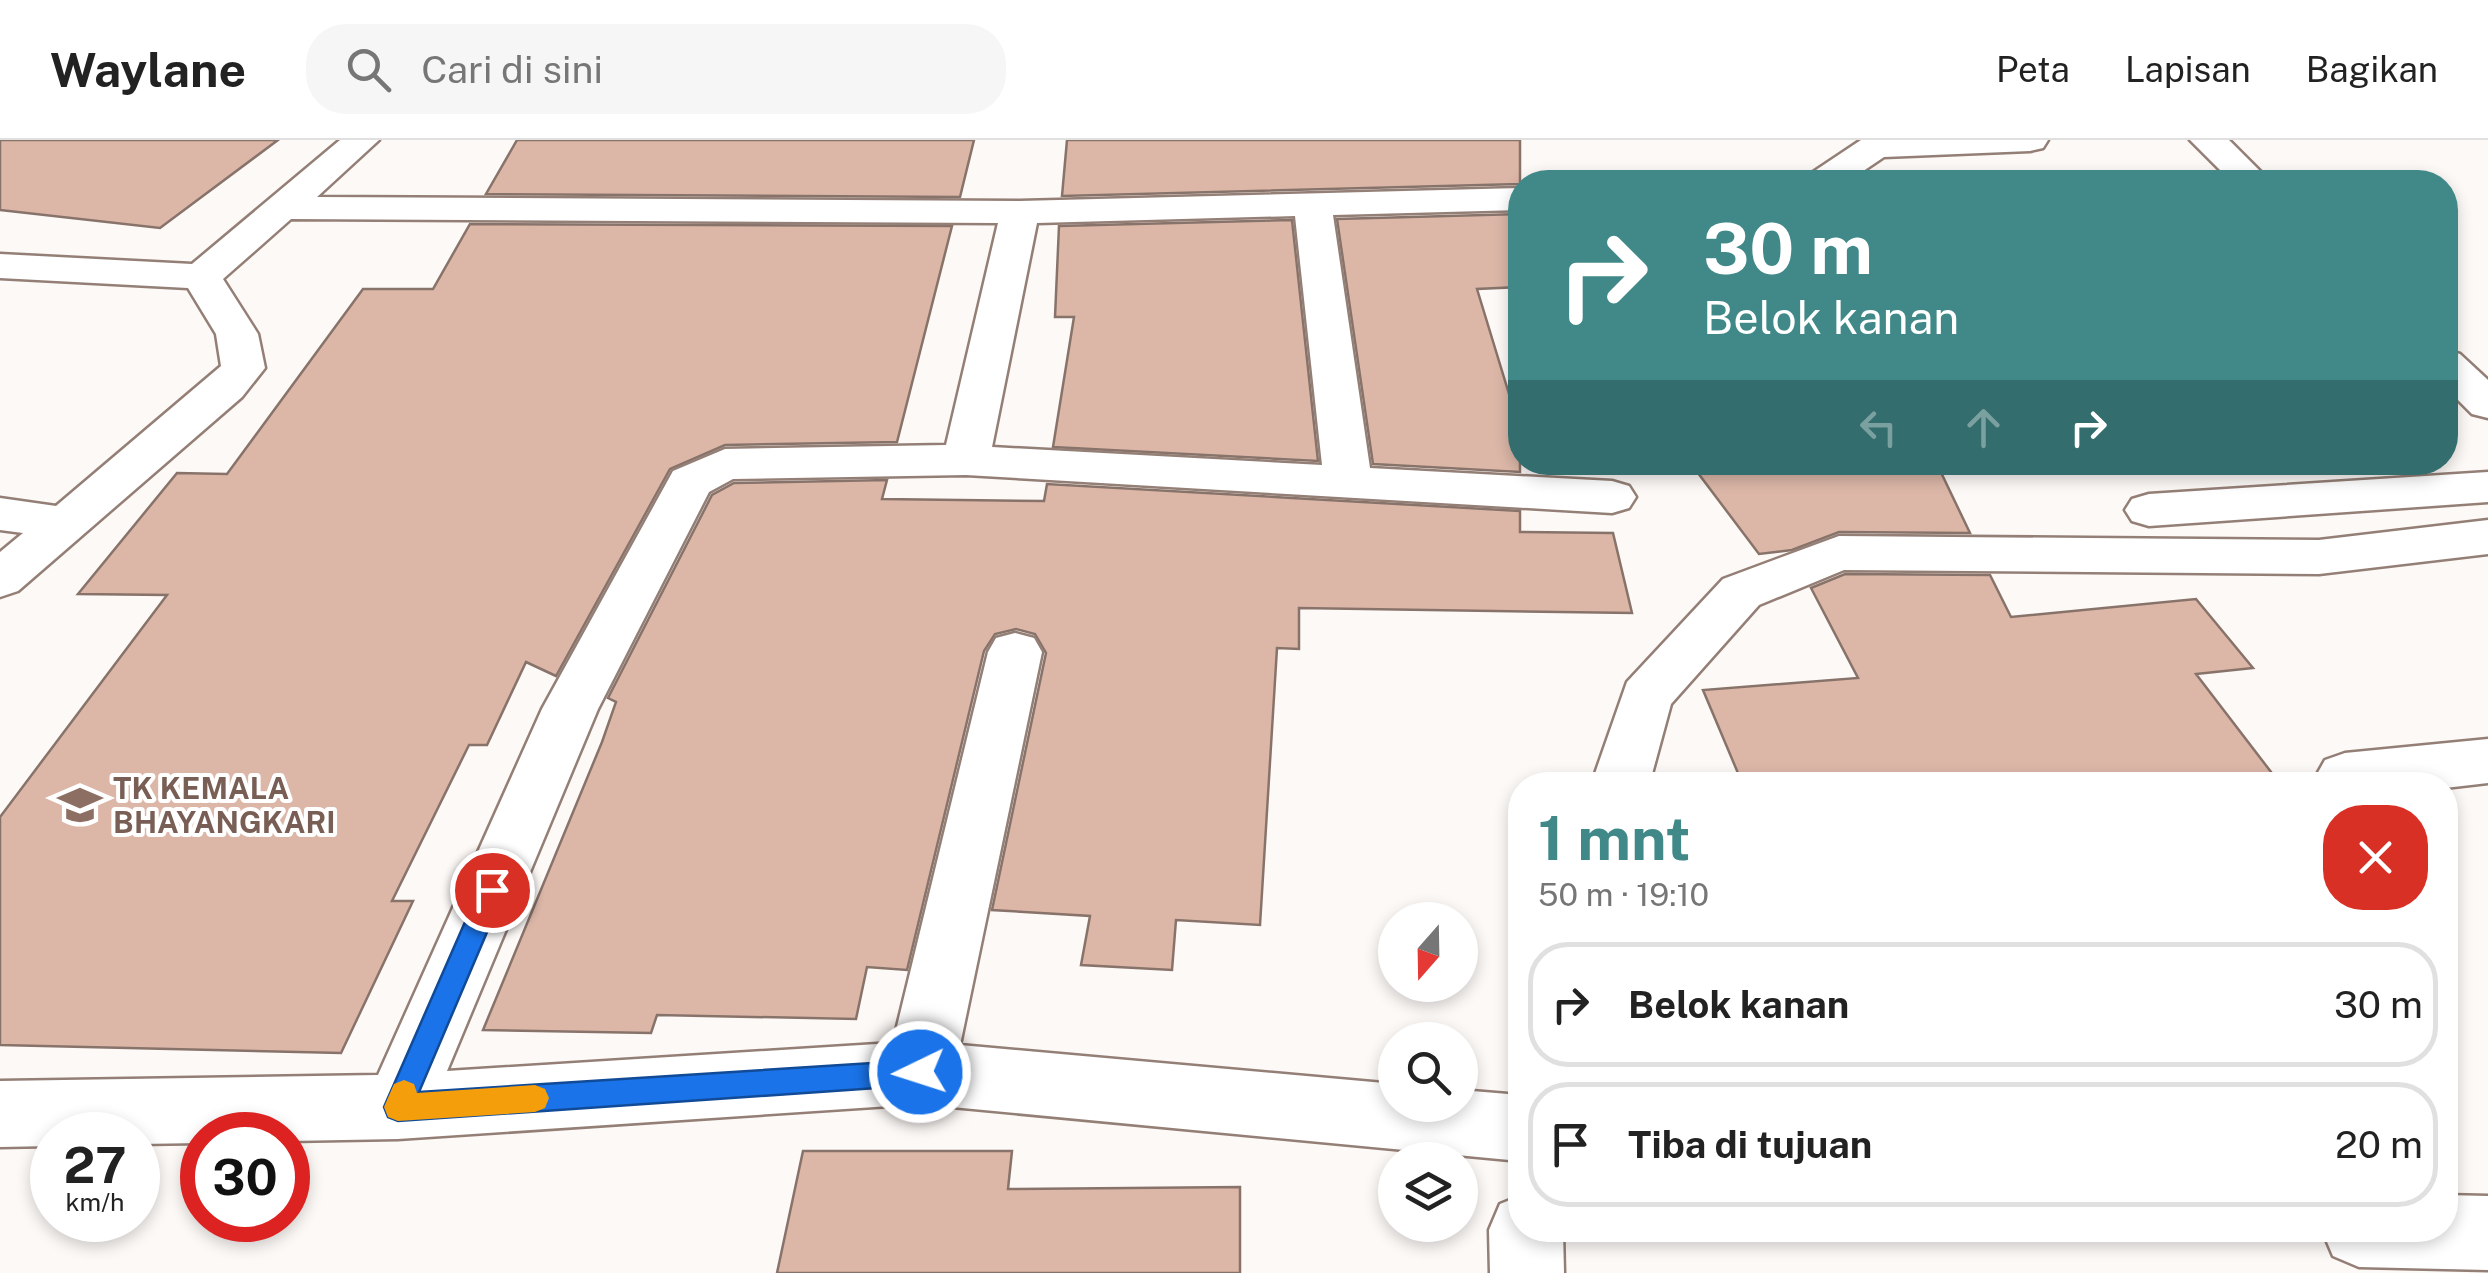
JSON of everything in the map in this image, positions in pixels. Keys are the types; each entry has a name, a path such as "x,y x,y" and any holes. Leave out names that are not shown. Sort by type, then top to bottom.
{"street":[{"path":"0,266 201,277 361,140"},
{"path":"1844,170 1872,143 2030,140"},
{"path":"2208,140 2241,170"},
{"path":"278,208 1020,212 1508,199"},
{"path":"1312,204 1348,482"},
{"path":"966,460 1020,212"},
{"path":"0,579 226,388 244,368 237,334 201,277"},
{"path":"2458,375 2488,404"},
{"path":"398,1107 570,709 690,482 725,464 966,460 1612,497"},
{"path":"2150,510 2488,487"},
{"path":"0,514 64,523"},
{"path":"1624,772 1646,696 1742,592 1839,553 2319,557 2488,537"},
{"path":"920,1072 1015,652"},
{"path":"2383,772 2488,761"},
{"path":"0,1114 398,1107 920,1072 1508,1127"},
{"path":"2458,1232 2488,1233"},
{"path":"1526,1242 1527,1273"}],"building":[{"path":"0,140 278,140 160,228 0,210"},
{"path":"517,140 974,140 960,197 486,194"},
{"path":"1067,140 1520,140 1520,170 1508,170 1508,184 1062,196"},
{"path":"1508,214 1508,288 1477,289 1508,391 1508,471 1373,464 1337,219"},
{"path":"1292,220 1318,461 1053,447 1074,317 1055,317 1059,226"},
{"path":"470,224 952,226 897,442 725,445 670,469 556,676 526,662 487,745 469,745 392,901 413,901 341,1053 0,1045 0,817 167,595 78,594 177,473 227,474 363,289 433,289"},
{"path":"1700,475 1942,475 1970,533 1839,532 1792,550 1759,554"},
{"path":"887,480 882,499 1044,501 1047,484 1520,511 1520,532 1613,533 1632,613 1299,608 1299,649 1277,648 1260,925 1176,920 1172,970 1081,965 1090,916 992,910 1046,653 1035,634 1016,629 995,634 984,651 907,970 867,967 856,1019 657,1015 651,1033 483,1030 602,742 616,702 608,698 712,495 734,483"},
{"path":"1845,574 1990,575 2011,617 2196,599 2253,668 2196,674 2271,772 1738,772 1703,690 1858,678 1811,588"},
{"path":"803,1151 1012,1151 1008,1189 1240,1187 1240,1273 777,1273"}],"slow traffic":[{"path":"404,1094 398,1107 535,1098"}],"place":[{"name":"TK KEMALA BHAYANGKARI","path":"80,805"}],"route":[{"path":"492,890 398,1107 920,1072"}]}
